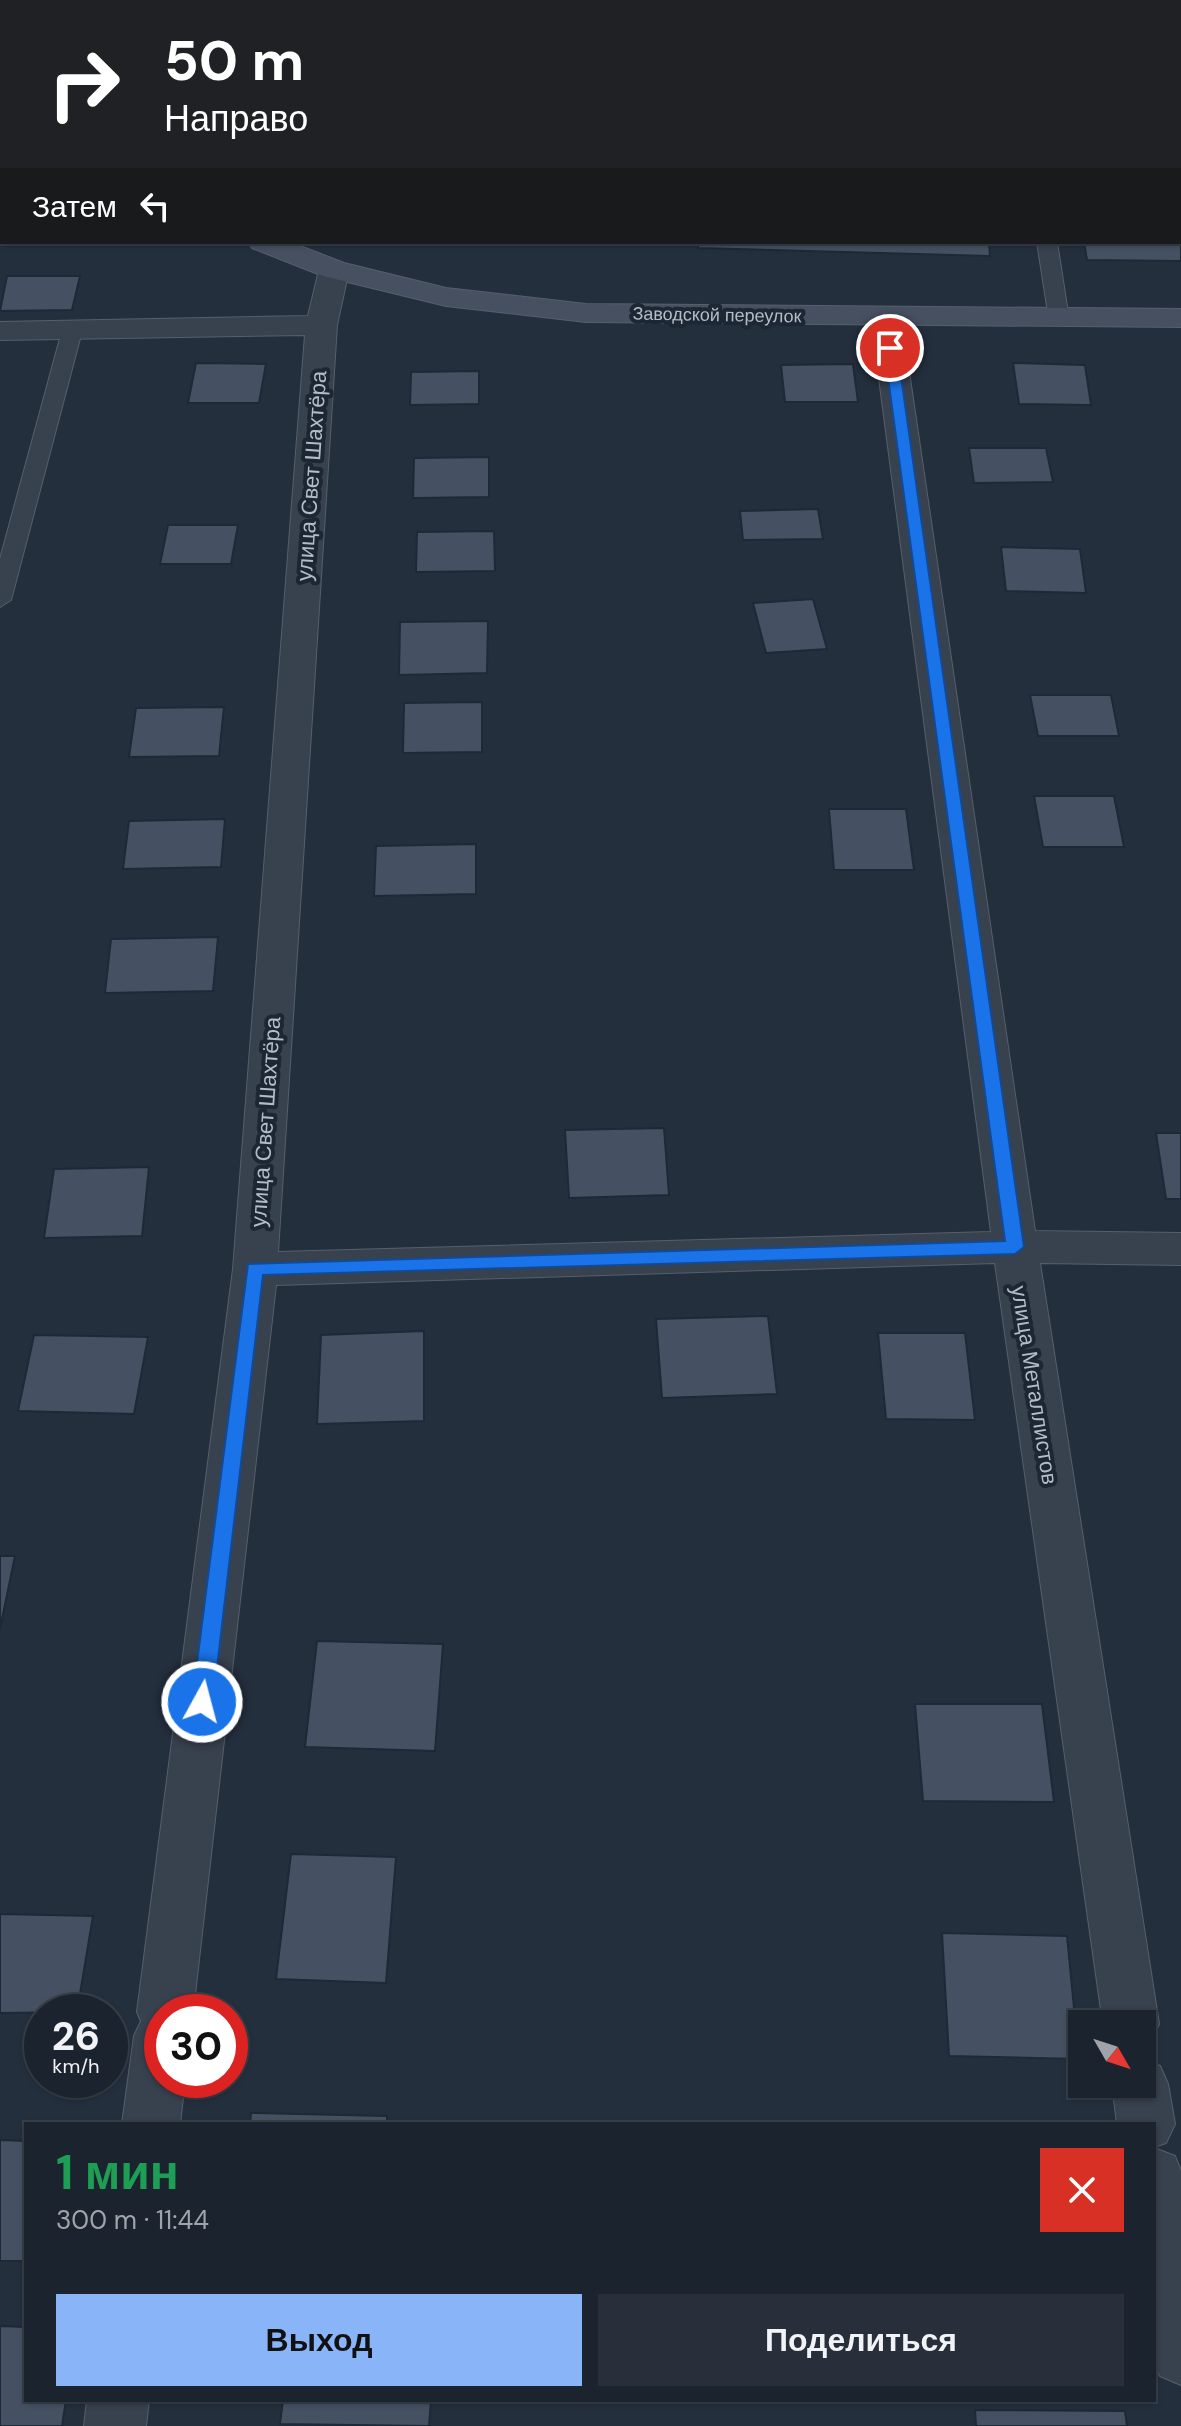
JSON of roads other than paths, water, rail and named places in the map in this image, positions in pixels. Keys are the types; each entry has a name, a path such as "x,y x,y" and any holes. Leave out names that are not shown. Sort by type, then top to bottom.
{"main road":[{"name":"Заводской переулок","path":"268,244 334,270 446,297 586,313 1181,318"}],"street":[{"name":"улица Свет Шахтёра","path":"167,1994 255,1269 321,325 334,270"},
{"name":"улица Металлистов","path":"886,317 1015,1247 1129,2010"},
{"path":"0,331 321,325"},
{"path":"255,1269 1015,1247 1181,1249"},
{"path":"151,2122 154,2098"},
{"path":"1142,2098 1146,2122"},
{"path":"1156,2188 1181,2355"},
{"path":"115,2426 118,2402"}],"lane":[{"path":"1047,244 1059,319"},
{"path":"0,600 72,331"}]}
